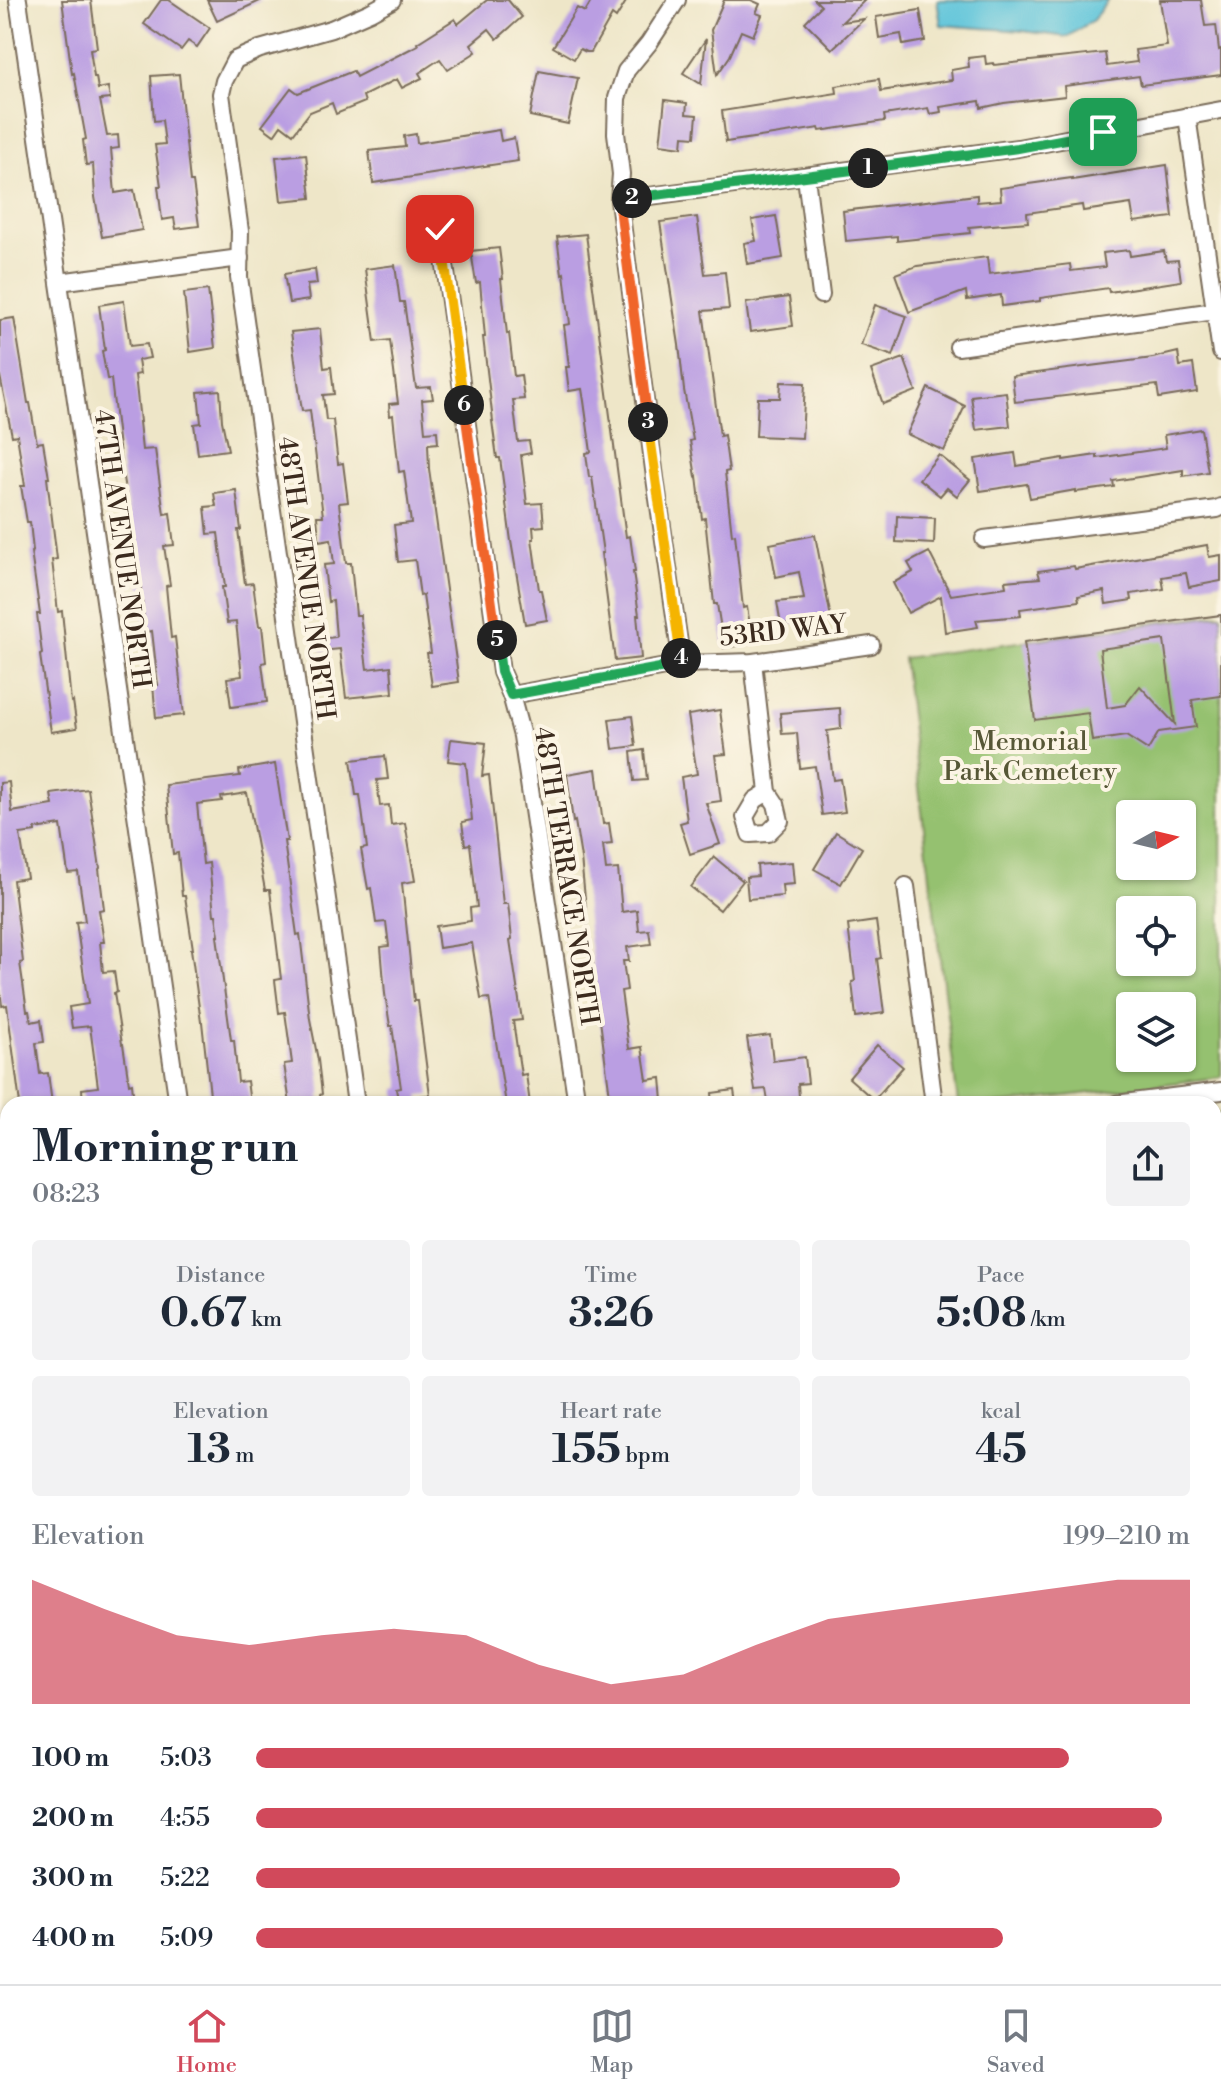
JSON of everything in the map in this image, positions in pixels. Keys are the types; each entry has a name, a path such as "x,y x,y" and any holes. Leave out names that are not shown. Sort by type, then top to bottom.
{"street":[{"name":"47TH AVENUE NORTH","path":"18,0 177,1096"},
{"name":"48TH AVENUE NORTH","path":"355,1096 239,277 240,231 221,94 235,60 260,49 331,29 392,0"},
{"path":"677,0 626,71 617,98 616,133 621,174 619,200 682,664"},
{"path":"619,200 1018,148 1221,110"},
{"path":"1187,116 1221,352"},
{"path":"806,177 821,295"},
{"name":"48TH TERRACE NORTH","path":"440,229 501,672 522,736 576,1096"},
{"path":"59,282 240,258"},
{"path":"958,347 1215,311"},
{"path":"984,539 1221,507"},
{"name":"53RD WAY","path":"511,695 682,664 753,662 871,645"},
{"path":"753,662 768,792"},
{"path":"906,886 933,1096"},
{"path":"1181,1096 1221,1091"}],"green space":[{"name":"Memorial Park Cemetery","path":"1221,614 1221,1077 1065,1096 957,1096 903,658"}],"water":[{"path":"937,0 1108,0 1093,20 1067,37 941,25"}],"building":[{"path":"62,0 91,0 97,48 90,49 94,77 98,89 108,87 110,99 100,100 107,136 118,135 119,148 111,149 115,193 134,190 142,230 102,237 93,164 86,165 83,140 86,139 72,74"},
{"path":"161,0 169,0 210,28 197,47 188,41 181,50 144,24"},
{"path":"207,0 262,0 217,21"},
{"path":"487,0 508,0 522,17 497,39 489,29 471,44 476,52 448,70 440,59 419,73 422,78 402,88 397,79 363,96 365,102 336,114 332,103 310,112 293,134 281,125 274,135 262,126 291,88 298,93 353,71 356,77 418,45 455,19 458,24"},
{"path":"592,0 627,0 616,18 612,15 591,52 580,49 574,59 553,47 577,8 585,12"},
{"path":"724,0 751,0 760,4 756,13 762,15 753,36 741,31 717,75 711,30"},
{"path":"815,0 865,0 842,22 864,19 832,49 805,22 821,6"},
{"path":"1160,0 1201,0 1205,26 1216,25 1221,49 1221,75 1141,85 1139,76 1064,86 1065,96 981,108 980,101 940,107 941,112 930,114 928,108 884,115 885,121 726,142 722,111 837,93 836,86 879,79 881,91 952,80 951,70 969,67 968,58 985,56 986,64 994,65 1105,53 1107,66 1137,62 1135,50 1167,46"},
{"path":"920,10 925,41 903,45 901,34 879,38 876,17"},
{"path":"706,39 701,84 683,73"},
{"path":"539,71 578,78 568,124 530,116"},
{"path":"179,74 190,182 193,182 199,226 176,229 174,218 162,220 155,145 165,144 162,120 154,121 151,76"},
{"path":"665,100 687,103 686,114 697,115 695,137 683,136 682,147 660,144"},
{"path":"499,130 501,141 514,138 518,161 373,183 369,151 405,147 404,136 416,134 417,143"},
{"path":"306,154 311,198 281,201 276,157"},
{"path":"1167,165 1173,217 1134,222 1131,204 1083,211 1082,205 1027,213 1028,222 969,227 970,233 897,241 897,236 846,241 843,211 977,195 977,202 1001,200 1000,188"},
{"path":"776,216 783,258 747,264 744,243 756,241 752,220"},
{"path":"697,217 705,274 725,272 729,309 703,311 720,436 724,435 729,471 725,472 732,535 735,534 743,608 747,607 753,643 724,648 717,604 714,604 705,518 702,519 690,441 693,440 660,222"},
{"path":"586,234 639,615 641,658 615,661 603,553 586,453 591,452 582,389 569,391 564,325 570,324 557,237"},
{"path":"499,248 507,334 514,376 521,375 524,399 513,400 518,442 529,441 531,453 521,455 527,504 542,503 544,526 533,527 532,539 539,590 547,620 525,624 492,421 480,282 476,283 471,251"},
{"path":"1129,250 1130,256 1164,251 1166,261 1178,260 1181,281 1109,292 1108,288 1002,306 1001,295 967,300 966,291 909,312 895,274 917,266 987,257 989,274 1070,264 1071,271 1105,267 1103,253"},
{"path":"395,265 400,302 404,302 416,388 431,387 433,399 422,400 425,432 437,431 438,443 428,444 429,469 459,682 432,686 427,653 431,653 415,560 398,562 394,525 411,523 404,471 399,472 393,415 390,416 389,404 398,403 390,340 375,342 365,269"},
{"path":"315,269 317,284 307,285 309,300 289,303 284,274"},
{"path":"208,290 215,348 190,352 184,293"},
{"path":"789,297 793,326 750,332 746,303"},
{"path":"124,301 130,346 147,344 150,358 138,360 140,374 135,375 139,422 142,450 155,449 164,514 170,513 174,545 164,546 170,585 166,586 184,715 156,718 153,685 158,685 152,631 145,632 111,379 107,379 102,351 105,350 99,305"},
{"path":"875,305 907,316 893,356 861,345"},
{"path":"14,318 28,403 37,443 43,442 49,478 57,559 52,560 77,728 51,732 40,655 37,614 40,614 30,522 27,522 21,486 25,486 17,435 12,436 0,376 0,320"},
{"path":"320,329 324,368 331,367 334,394 323,395 326,420 333,420 338,464 343,463 348,502 339,503 346,563 351,563 356,615 360,615 367,669 391,666 393,693 346,698 340,649 321,651 320,639 336,637 333,601 328,602 324,565 334,564 331,539 319,541 317,516 323,516 310,410 302,411 291,332"},
{"path":"1178,352 1180,366 1193,364 1197,392 1159,398 1157,385 1015,402 1012,376"},
{"path":"904,358 916,391 883,404 871,370"},
{"path":"781,382 805,383 802,438 756,436 758,398 780,398"},
{"path":"928,388 965,406 944,451 907,434"},
{"path":"220,390 228,450 198,454 194,424 201,423 198,392"},
{"path":"1006,392 1010,426 976,430 971,396"},
{"path":"1201,429 1208,472 1183,476 1183,470 1113,481 1114,487 1030,498 1027,484 980,491 975,459 1015,453 1017,466 1063,458 1097,455 1097,458 1166,448 1164,435"},
{"path":"939,455 970,480 957,496 947,488 940,496 919,479"},
{"path":"236,490 245,584 253,583 259,626 262,626 266,662 262,663 267,702 231,707 227,678 242,676 236,622 227,623 218,533 208,534 205,507 216,506 214,493"},
{"path":"897,516 935,518 934,544 896,542"},
{"path":"815,535 831,618 781,625 777,602 804,599 799,572 776,577 770,544"},
{"path":"1207,545 1209,557 1221,555 1221,581 1189,587 1186,573 1162,577 1164,589 1131,594 1132,600 1106,604 1104,591 1078,596 1079,601 1020,609 1021,616 976,620 978,627 945,632 941,596 908,613 893,583 913,572 908,563 929,552 951,595 1006,587 1005,581 1040,578 1038,571 1074,566 1075,569"},
{"path":"1221,615 1221,696 1192,700 1196,727 1159,732 1148,750 1126,736 1092,741 1088,713 1035,720 1024,642","holes":["1164,640 1175,724 1140,686 1125,705 1107,708 1100,649"]},
{"path":"840,708 841,729 827,731 833,780 840,779 845,812 822,815 815,766 800,768 797,733 782,734 780,713"},
{"path":"720,710 726,754 715,755 721,801 706,803 720,844 690,854 680,823 687,821 681,777 697,774 688,715"},
{"path":"632,716 636,746 613,749 609,719"},
{"path":"451,739 486,743 482,776 489,775 503,904 508,904 522,1020 513,1021 521,1075 526,1074 529,1096 505,1096 489,998 481,999 472,943 439,948 436,926 471,921 470,908 477,907 470,844 465,845 462,822 472,820 466,763 448,761"},
{"path":"644,750 647,780 634,781 631,752"},
{"path":"385,756 388,779 377,780 380,806 389,805 391,825 405,823 415,881 402,883 414,1001 418,1001 430,1095 397,1096 396,1089 401,1088 385,994 381,947 389,946 386,922 376,923 371,888 368,889 361,849 367,848 360,795 356,795 351,760"},
{"path":"275,764 297,935 300,934 318,1060 320,1096 289,1096 284,1064 292,1063 285,1012 279,1013 275,980 281,979 270,890 265,890 247,793 221,797 222,801 197,804 203,864 209,863 238,1082 247,1081 249,1096 210,1096 193,949 185,896 182,896 178,853 173,854 166,785 240,776 239,770"},
{"path":"596,769 603,824 609,823 612,844 603,845 606,870 618,869 622,912 637,910 639,931 649,930 651,944 627,947 629,961 623,961 627,990 621,991 629,1049 642,1047 647,1080 661,1078 663,1096 610,1096 581,858 567,774"},
{"path":"9,782 12,812 53,805 51,794 88,789 104,909 99,910 104,942 100,942 103,972 114,971 117,992 114,993 133,1096 82,1096 82,1089 98,1087 90,1026 72,1028 69,1007 88,1004 76,922 85,921 78,872 68,873 61,825 20,834 27,878 13,880 23,962 20,963 31,1022 41,1020 44,1042 36,1043 40,1074 48,1073 51,1096 19,1096 7,1005 2,1006 0,989 0,783"},
{"path":"836,832 862,848 841,884 814,869"},
{"path":"714,857 743,881 720,910 691,887"},
{"path":"792,862 794,884 782,885 783,896 748,899 746,877 758,876 757,865"},
{"path":"876,921 884,1013 856,1017 848,925"},
{"path":"770,1035 773,1061 805,1057 808,1083 798,1084 799,1096 767,1096 766,1089 755,1090 747,1038"},
{"path":"877,1045 903,1067 878,1096 869,1096 849,1078"},
{"path":"734,1090 735,1096 712,1096 712,1093"}],"route":[{"path":"440,229 501,672 511,695 682,664 619,200 1018,148 1103,132"}]}
